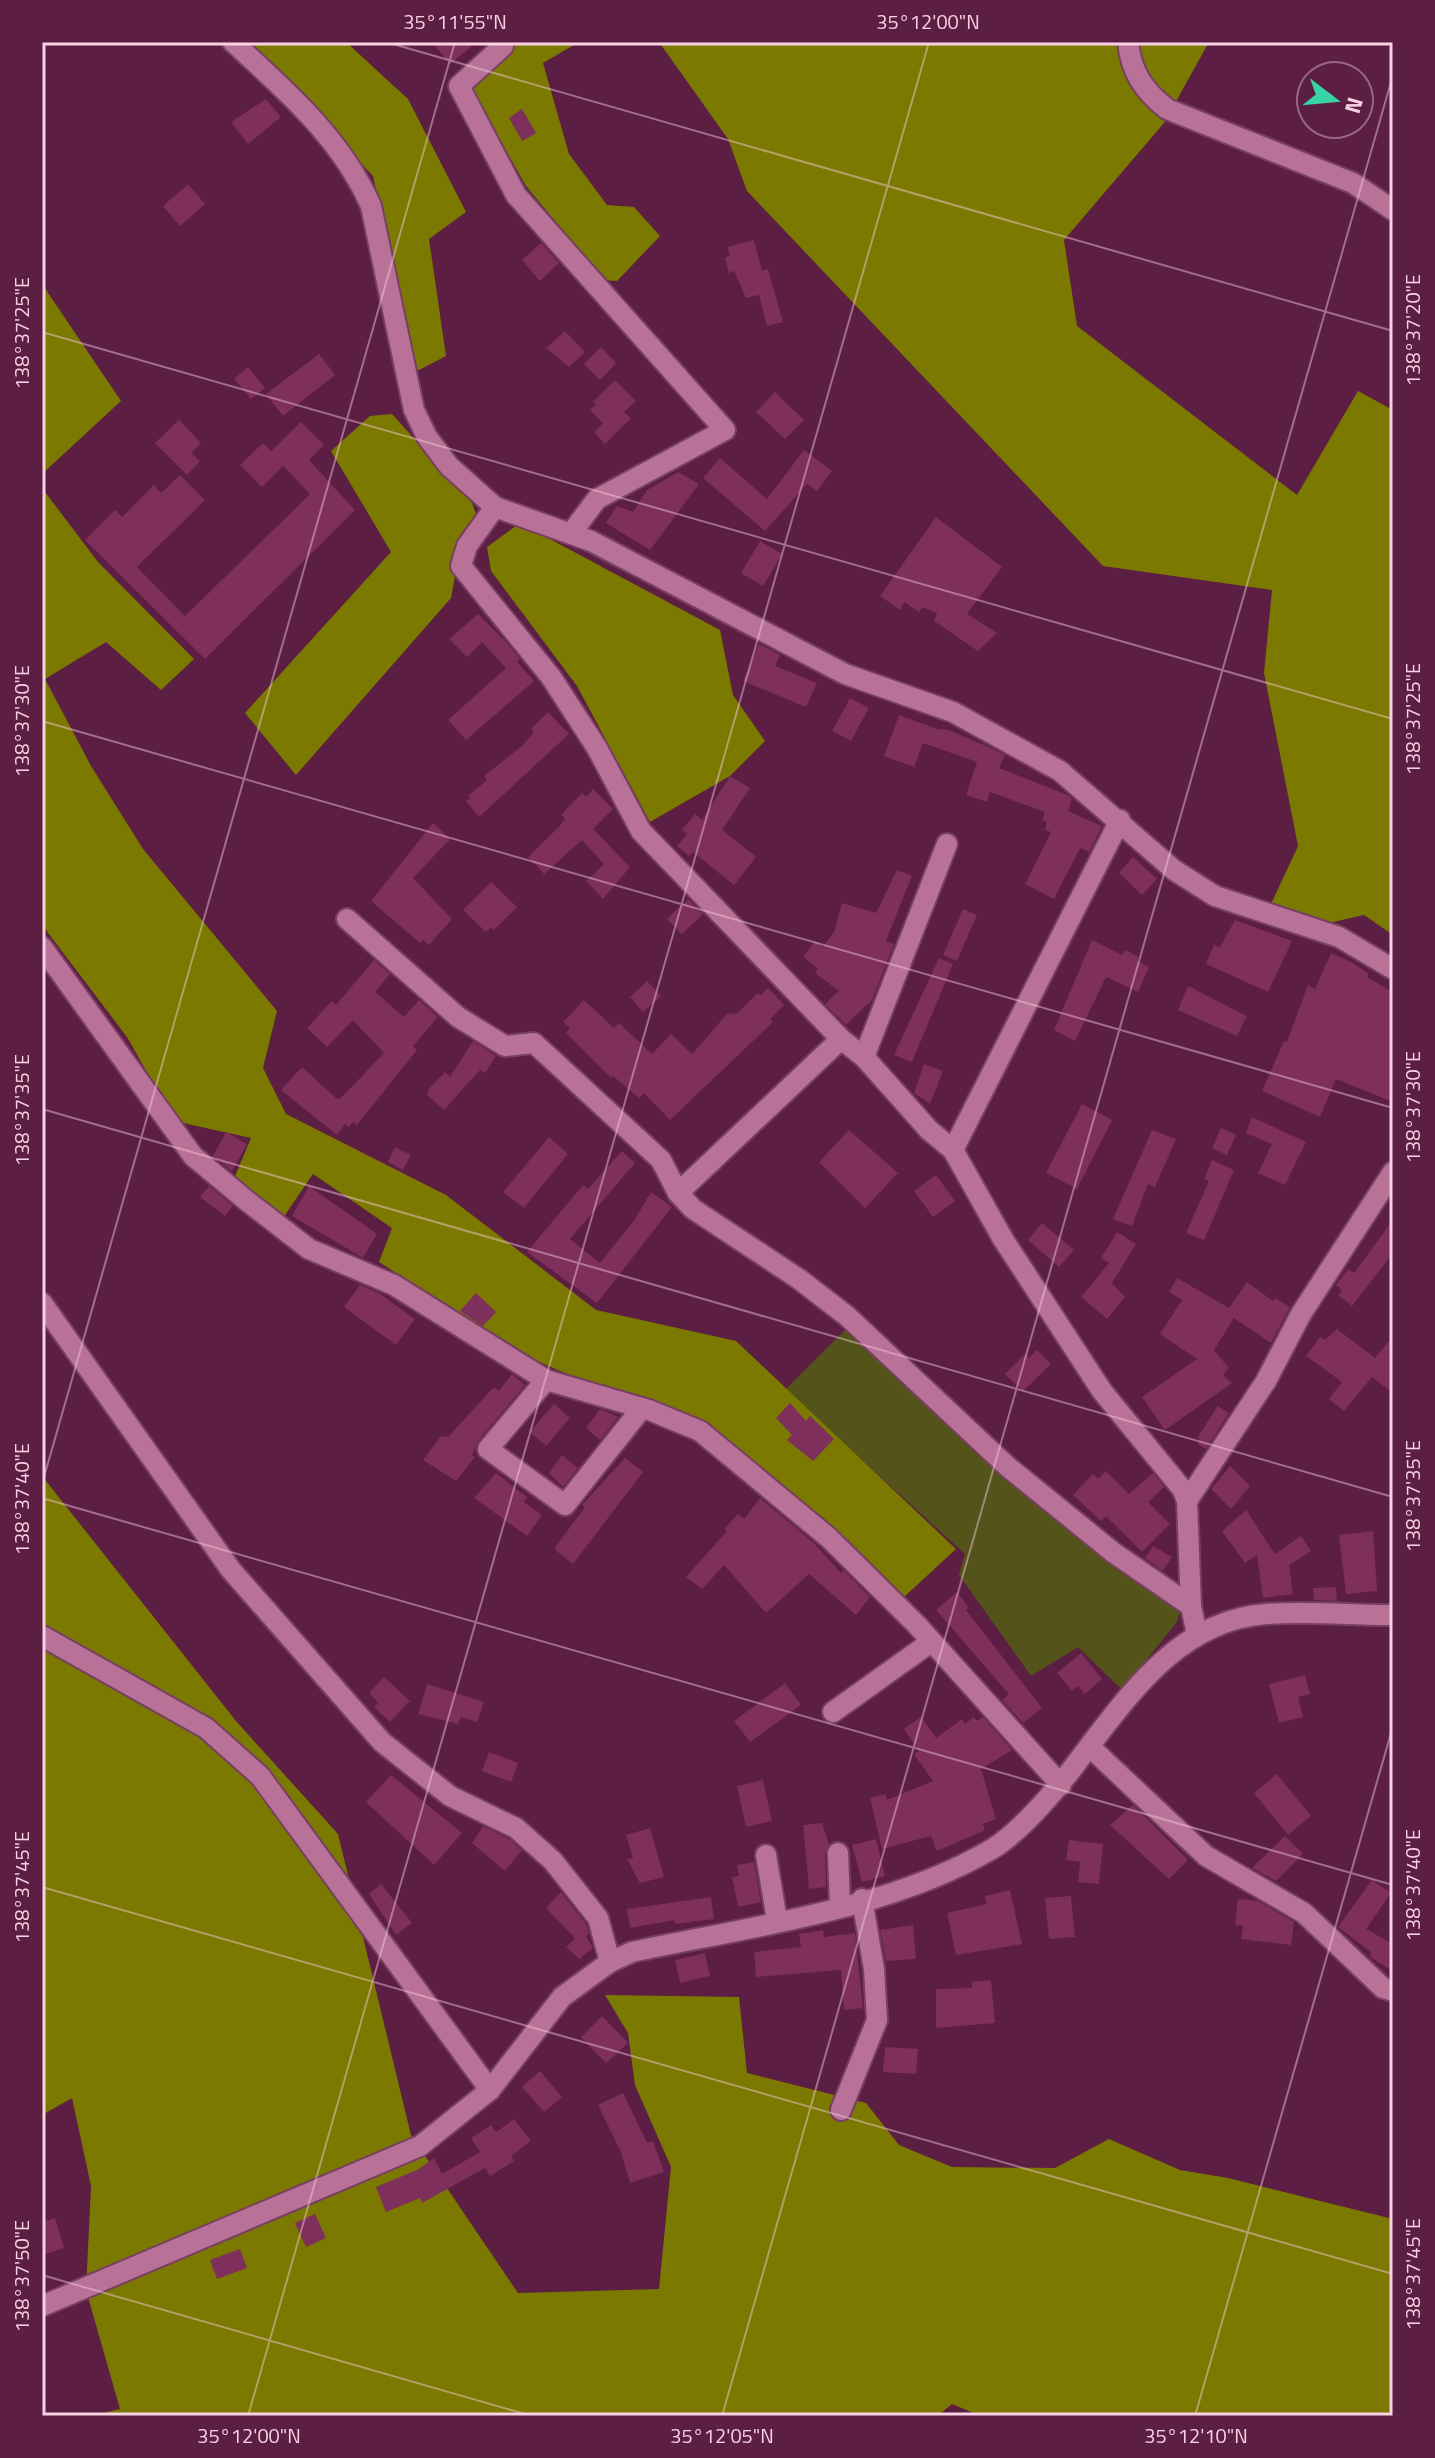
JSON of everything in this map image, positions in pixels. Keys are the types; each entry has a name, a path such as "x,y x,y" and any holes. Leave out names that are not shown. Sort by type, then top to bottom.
{"street":[{"path":"233,42 325,129 358,177 374,219 414,410 427,437 449,466 495,507 572,532 845,674 953,712 1060,771 1174,870 1215,896 1339,937 1393,969"},
{"path":"499,42 503,46 459,86 516,195 725,430 597,499 572,532"},
{"path":"1128,42 1134,71 1145,92 1167,109 1353,183 1393,210"},
{"path":"495,507 467,546 461,566 551,677 597,748 641,831 841,1039 864,1057 929,1130 953,1150 1003,1239 1102,1391 1166,1464 1187,1501 1191,1606 1197,1635"},
{"path":"953,1150 1120,820"},
{"path":"864,1057 947,844"},
{"path":"347,919 458,1017 505,1046 534,1043 661,1160 678,1193 693,1209 799,1279 847,1316 1008,1467 1114,1553 1191,1606"},
{"path":"42,947 193,1156 309,1249 394,1285 546,1380 642,1408 700,1431 829,1538 931,1642 1061,1785"},
{"path":"678,1193 841,1039"},
{"path":"1187,1501 1266,1381 1301,1314 1393,1172"},
{"path":"42,1303 231,1570 382,1742 450,1796 516,1828 553,1861 598,1918 610,1962"},
{"path":"546,1380 488,1449 565,1505 642,1408"},
{"path":"42,2306 420,2146 490,2090 562,1997 610,1962 632,1952 862,1899 948,1872 995,1847 1061,1785 1148,1674 1197,1635 1232,1621 1264,1614 1393,1615"},
{"path":"42,1636 206,1728 260,1776 490,2090"},
{"path":"833,1712 931,1642"},
{"path":"1090,1747 1206,1856 1304,1913 1383,1988 1393,1991"},
{"path":"838,1853 840,1905"},
{"path":"766,1855 777,1920"},
{"path":"841,2110 877,2020 874,1969 862,1899"}],"shaded area":[{"path":"245,42 346,42 408,99 466,212 429,239 446,356 415,372 373,176"},
{"path":"515,42 579,42 543,63 569,154 607,205 634,207 660,236 617,281 604,280 526,186 471,88"},
{"path":"659,42 1209,42 1164,123 1064,240 1077,326 1297,495 1358,391 1393,410 1393,935 1364,915 1329,923 1271,904 1298,846 1264,673 1272,590 1103,566 747,191 728,139"},
{"path":"42,284 121,401 42,474"},
{"path":"392,414 472,503 478,520 461,543 451,598 296,775 245,713 391,552 331,451 370,416"},
{"path":"42,488 98,562 194,659 161,690 106,642 45,679 91,766 143,849 277,1011 263,1068 286,1114 446,1195 596,1310 736,1341 956,1549 904,1597 676,1420 525,1356 379,1262 392,1228 313,1174 283,1218 233,1181 251,1138 183,1123 153,1083 127,1037 42,925"},
{"path":"520,523 720,630 733,695 765,741 730,776 650,822 577,686 491,571 487,547"},
{"path":"849,1326 1035,1497 1180,1611 1177,1622 1122,1690 1078,1647 1031,1676 959,1575 965,1554 785,1390"},
{"path":"42,1476 236,1721 338,1834 411,2135 518,2293 659,2289 671,2167 635,2085 628,2033 605,1995 739,1997 747,2073 866,2103 899,2145 952,2167 1055,2168 1109,2139 1180,2170 1228,2178 1393,2219 1393,2416 981,2416 952,2404 937,2416 91,2416 120,2409 86,2290 91,2186 72,2098 42,2115"}],"building":[{"path":"432,42 477,42 450,64"},
{"path":"266,99 281,117 248,144 231,122"},
{"path":"522,109 536,133 522,141 509,118"},
{"path":"188,184 205,204 180,226 163,206"},
{"path":"754,240 762,271 768,269 783,322 767,326 759,295 746,298 734,271 729,273 725,258 730,256 727,247"},
{"path":"541,243 559,263 540,281 522,260"},
{"path":"565,331 585,352 569,367 546,348"},
{"path":"601,347 616,363 600,380 584,364"},
{"path":"319,354 335,375 283,416 266,394"},
{"path":"248,367 265,388 251,399 234,379"},
{"path":"615,380 636,401 624,412 631,418 605,444 594,432 603,423 590,410 596,404 593,402"},
{"path":"775,392 804,420 785,439 756,412"},
{"path":"179,420 201,443 191,453 200,461 187,475 155,443"},
{"path":"301,422 324,445 309,460 355,510 205,659 85,540 115,510 122,517 154,485 161,493 180,475 205,500 137,567 185,616 310,494 283,466 262,487 240,465 263,443 271,451"},
{"path":"804,450 832,471 817,491 807,484 765,531 703,478 720,458 767,499"},
{"path":"678,472 699,484 650,550 606,523 617,506 633,512 647,490"},
{"path":"936,517 1002,567 967,614 997,633 978,651 934,621 937,613 922,607 919,612 904,602 900,610 880,596"},
{"path":"760,541 782,554 763,586 741,573"},
{"path":"478,614 506,642 520,659 517,662 534,681 466,740 448,720 506,668 482,642 467,657 449,639"},
{"path":"759,644 780,655 775,666 817,683 806,707 743,681"},
{"path":"850,698 869,708 851,741 832,731"},
{"path":"548,712 569,734 479,817 466,801 470,798 468,796 487,780 484,776 522,746 534,732 531,729"},
{"path":"899,715 937,729 949,730 1005,755 999,768 1068,795 1072,799 1068,811 1102,826 1089,852 1080,848 1054,899 1025,884 1051,832 1045,830 1047,822 1042,820 1045,812 990,792 987,802 966,795 977,762 923,743 914,767 884,756"},
{"path":"730,776 750,788 722,830 756,857 734,885 693,852 689,856 677,846 687,834 682,830 695,814 702,820"},
{"path":"593,789 613,809 593,829 630,867 603,899 586,881 604,864 582,840 544,874 528,857 560,826 565,818 561,815 582,793 586,797"},
{"path":"433,823 450,839 413,878 452,919 429,945 423,940 420,943 371,901"},
{"path":"1133,857 1157,879 1142,895 1119,873"},
{"path":"897,870 912,876 886,941 894,944 872,1000 846,1025 825,1004 839,991 815,973 818,969 803,957 815,941 823,947 834,932 842,903 876,913"},
{"path":"491,882 517,907 494,930 491,927 486,932 463,910"},
{"path":"688,899 703,914 682,934 667,919"},
{"path":"963,909 977,915 957,961 943,955"},
{"path":"1235,920 1292,941 1268,992 1206,964 1214,945 1220,947"},
{"path":"1092,940 1122,955 1125,950 1149,967 1138,992 1106,977 1075,1041 1054,1030"},
{"path":"1331,953 1351,962 1368,973 1368,978 1393,992 1393,1102 1336,1079 1320,1117 1262,1091 1284,1041 1287,1042 1308,985 1315,989"},
{"path":"939,958 953,964 912,1062 894,1055"},
{"path":"374,960 390,974 375,992 404,1017 419,1000 438,1017 413,1046 417,1050 357,1125 353,1122 349,1127 345,1124 337,1135 281,1090 302,1067 337,1099 341,1098 384,1053 353,1020 327,1047 307,1028 332,1001 336,1005"},
{"path":"647,981 661,996 643,1012 630,997"},
{"path":"1188,986 1247,1016 1237,1036 1178,1010"},
{"path":"768,988 784,1005 770,1019 773,1022 670,1120 644,1093 639,1098 613,1076 611,1078 566,1033 570,1028 563,1022 584,1000 614,1028 619,1023 652,1054 671,1034 692,1054 727,1014 737,1013"},
{"path":"473,1041 496,1056 485,1073 480,1070 444,1110 427,1095 428,1090 445,1072 450,1077"},
{"path":"924,1064 943,1071 930,1104 914,1093"},
{"path":"1082,1104 1112,1120 1077,1189 1046,1173"},
{"path":"1252,1117 1306,1142 1285,1185 1258,1173 1272,1144 1246,1133"},
{"path":"1221,1128 1236,1135 1227,1155 1212,1148"},
{"path":"849,1130 898,1173 865,1208 819,1162"},
{"path":"1152,1130 1176,1139 1155,1187 1148,1184 1132,1226 1113,1219"},
{"path":"226,1132 247,1144 232,1171 213,1156"},
{"path":"549,1137 568,1154 524,1208 503,1192"},
{"path":"395,1147 411,1155 403,1170 388,1162"},
{"path":"622,1151 635,1163 570,1239 600,1263 635,1219 651,1192 672,1207 597,1303 527,1252 583,1185 588,1189"},
{"path":"1212,1160 1234,1170 1204,1240 1186,1233 1209,1181 1204,1179"},
{"path":"936,1175 955,1201 933,1217 914,1191"},
{"path":"209,1186 233,1206 225,1216 200,1197"},
{"path":"309,1186 377,1234 363,1258 292,1216"},
{"path":"1393,1220 1393,1253 1352,1306 1338,1295 1342,1290 1336,1285 1348,1269 1354,1273"},
{"path":"1042,1223 1074,1250 1059,1267 1028,1240"},
{"path":"1117,1232 1136,1244 1112,1283 1125,1297 1107,1319 1081,1297 1109,1263 1101,1258"},
{"path":"1177,1278 1229,1308 1247,1282 1273,1301 1275,1298 1290,1307 1271,1343 1234,1318 1214,1350 1229,1368 1223,1375 1232,1383 1165,1430 1142,1397 1197,1359 1160,1334 1182,1300 1169,1292"},
{"path":"360,1285 379,1293 415,1319 396,1345 344,1307"},
{"path":"476,1293 496,1312 483,1326 460,1311"},
{"path":"1337,1329 1375,1358 1393,1336 1393,1393 1372,1377 1344,1411 1329,1399 1342,1382 1306,1356 1320,1337 1325,1340"},
{"path":"1037,1350 1051,1364 1023,1391 1005,1374 1025,1354 1029,1358"},
{"path":"512,1374 525,1385 478,1441 472,1455 475,1457 456,1481 423,1460 441,1436 448,1437 494,1387 499,1391"},
{"path":"790,1403 806,1421 810,1416 834,1439 813,1461 787,1440 792,1435 776,1418"},
{"path":"554,1404 570,1418 546,1446 530,1432"},
{"path":"1218,1406 1229,1413 1206,1449 1198,1444 1200,1440 1197,1438"},
{"path":"600,1409 618,1417 600,1440 586,1428"},
{"path":"562,1455 578,1468 563,1487 549,1473"},
{"path":"625,1458 643,1472 573,1564 554,1549 585,1507 582,1505"},
{"path":"1230,1466 1250,1486 1231,1509 1211,1489"},
{"path":"1106,1471 1129,1494 1153,1473 1164,1487 1148,1502 1170,1524 1142,1552 1106,1516 1101,1521 1073,1495 1093,1474 1098,1479"},
{"path":"496,1473 527,1497 524,1502 542,1515 527,1536 474,1498"},
{"path":"760,1498 813,1542 841,1573 843,1570 870,1597 856,1615 809,1574 766,1613 724,1565 702,1589 686,1577 738,1514 744,1519"},
{"path":"1246,1510 1275,1554 1301,1536 1311,1551 1289,1565 1293,1594 1263,1598 1257,1555 1245,1563 1222,1531"},
{"path":"1373,1531 1377,1591 1346,1594 1339,1535"},
{"path":"1153,1546 1172,1557 1163,1571 1145,1558"},
{"path":"1336,1587 1337,1601 1314,1600 1313,1588"},
{"path":"957,1592 969,1608 966,1610 1042,1708 1023,1723 1002,1700 1009,1694 936,1610"},
{"path":"1081,1653 1102,1679 1085,1694 1078,1686 1072,1691 1057,1673"},
{"path":"1305,1675 1310,1694 1298,1697 1303,1717 1279,1723 1269,1684"},
{"path":"384,1677 410,1701 390,1722 374,1707 378,1703 369,1693"},
{"path":"785,1683 801,1705 750,1742 734,1721"},
{"path":"427,1684 484,1702 477,1722 461,1717 458,1724 418,1714"},
{"path":"921,1717 936,1738 962,1719 965,1724 974,1717 977,1721 983,1717 1012,1750 981,1769 996,1819 983,1824 985,1830 937,1851 931,1836 882,1849 870,1798 885,1794 887,1800 933,1781 914,1754 919,1751 904,1729"},
{"path":"489,1752 518,1763 511,1782 482,1771"},
{"path":"1277,1774 1311,1816 1288,1835 1254,1793"},
{"path":"391,1775 462,1833 434,1865 366,1802"},
{"path":"763,1780 772,1821 746,1827 737,1786"},
{"path":"1133,1805 1188,1860 1169,1879 1110,1825"},
{"path":"822,1823 829,1844 825,1854 826,1887 809,1889 803,1825"},
{"path":"483,1826 509,1839 522,1850 505,1871 472,1843"},
{"path":"650,1828 664,1877 640,1883 627,1859 633,1858 626,1835"},
{"path":"1285,1836 1303,1854 1276,1881 1252,1868"},
{"path":"876,1839 885,1876 862,1882 852,1845"},
{"path":"1069,1840 1103,1844 1099,1884 1078,1882 1080,1862 1066,1860"},
{"path":"754,1862 761,1902 738,1907 732,1877 739,1876 737,1865"},
{"path":"1372,1880 1391,1893 1366,1929 1393,1944 1393,1971 1370,1957 1371,1952 1338,1927"},
{"path":"381,1884 412,1923 396,1935 369,1894"},
{"path":"1010,1890 1022,1944 956,1955 947,1913 987,1904 985,1896"},
{"path":"561,1892 586,1924 589,1934 586,1936 593,1948 579,1959 566,1947 575,1938 546,1908"},
{"path":"1071,1896 1075,1937 1049,1939 1045,1898"},
{"path":"711,1897 714,1919 675,1924 675,1920 630,1928 627,1909"},
{"path":"1238,1899 1258,1901 1294,1922 1291,1945 1241,1939 1243,1926 1235,1925"},
{"path":"913,1925 916,1959 886,1961 880,1930"},
{"path":"823,1930 824,1937 855,1933 863,2008 844,2010 841,1970 756,1977 754,1952 801,1947 799,1934"},
{"path":"705,1953 710,1976 680,1983 675,1960"},
{"path":"991,1980 995,2023 936,2028 936,1989 972,1988 972,1982"},
{"path":"602,2016 628,2043 606,2063 581,2037"},
{"path":"885,2047 918,2049 916,2074 883,2072"},
{"path":"540,2071 562,2097 544,2112 522,2087"},
{"path":"623,2093 647,2143 653,2141 664,2172 630,2183 621,2152 598,2105"},
{"path":"514,2119 531,2141 511,2156 514,2161 490,2176 485,2168 422,2203 420,2198 386,2212 376,2187 417,2170 434,2158 442,2174 480,2152 471,2138 491,2125 496,2132"},
{"path":"315,2214 326,2238 306,2247 295,2223"},
{"path":"55,2218 64,2248 42,2255 42,2222"},
{"path":"240,2249 247,2268 217,2279 210,2260"}]}
